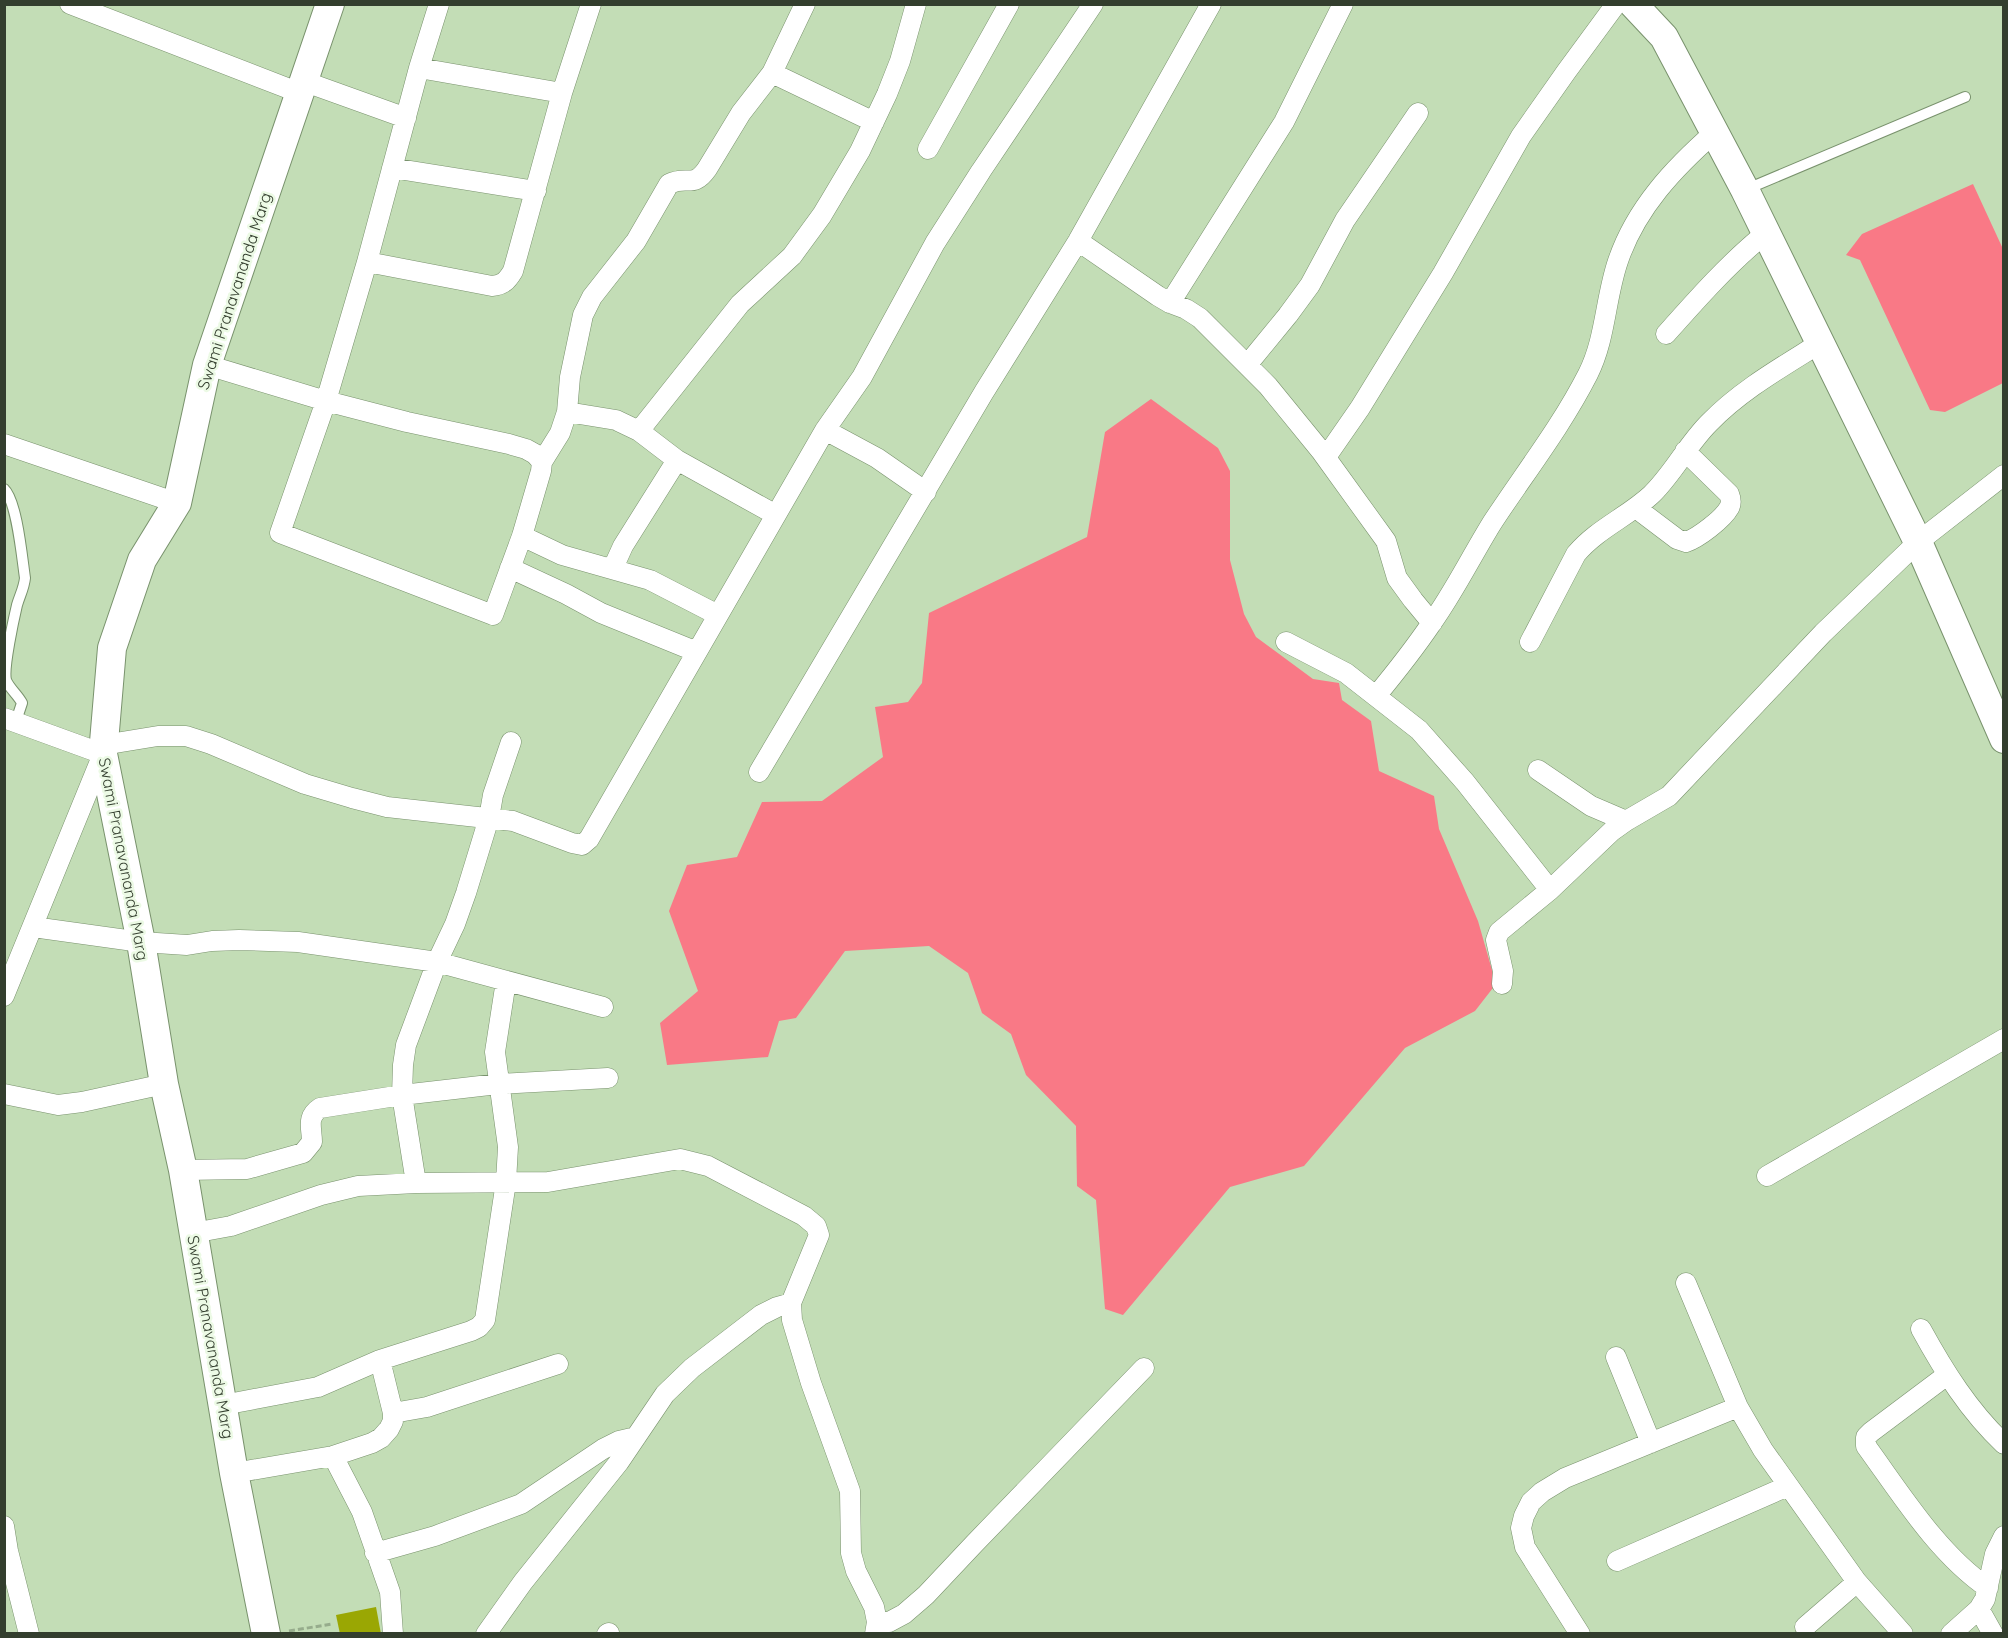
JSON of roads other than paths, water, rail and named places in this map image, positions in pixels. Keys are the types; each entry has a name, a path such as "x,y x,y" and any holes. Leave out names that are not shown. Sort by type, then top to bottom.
{"street":[{"path":"69,4 302,87 406,118"},
{"name":"Swami Pranavananda Marg","path":"274,1633 234,1473 183,1170 164,1084 141,942 103,749 112,648 142,560 177,503 207,365 330,4"},
{"path":"439,4 326,401 280,533 493,615 522,536 542,462 560,433 567,412 570,377 583,315 592,297 636,241 669,184 679,179 692,182 700,178 741,113 771,73 804,4"},
{"path":"367,262 492,286 501,285 508,280 513,271 562,93 591,4"},
{"path":"639,431 740,304 792,256 822,214 860,151 874,122 900,61 916,4"},
{"path":"928,149 1009,4"},
{"path":"10,719 103,749 158,736 186,736 211,744 305,784 352,798 387,807 513,821 582,845 589,839 825,430 862,376 935,243 1093,4"},
{"path":"759,772 984,392 1078,241 1211,4"},
{"path":"1170,303 1284,122 1343,4"},
{"path":"1326,457 1360,408 1443,273 1521,136 1617,4"},
{"path":"1633,4 1664,37 1745,190 1918,542 2004,739"},
{"path":"419,68 562,93"},
{"path":"771,73 874,122"},
{"path":"1247,365 1310,285 1345,220 1418,113"},
{"path":"1376,696 1432,623 1492,523 1566,412 1587,374 1598,351 1618,261 1631,229 1652,196 1682,160 1715,132"},
{"path":"392,168 536,191"},
{"path":"1666,334 1715,279 1740,254 1766,233"},
{"path":"1078,241 1170,303 1200,318 1269,386 1326,457 1386,541 1397,578 1432,623"},
{"path":"1530,642 1576,554 1597,532 1636,508 1653,494 1684,451 1709,423 1735,400 1770,374 1820,343"},
{"path":"207,365 326,401 406,422 509,444 526,449 542,462"},
{"path":"567,412 616,420 639,431 677,460 776,515"},
{"path":"825,430 877,458 926,492"},
{"path":"4,444 177,503"},
{"path":"1636,508 1677,539 1686,543 1696,538 1728,510 1731,501 1729,494 1684,451"},
{"path":"614,568 623,546 677,460"},
{"path":"1502,984 1503,971 1496,940 1499,932 1550,890 1612,831 1669,796 1822,633 1918,542 2004,475"},
{"path":"522,536 562,555 650,580 718,615"},
{"path":"510,568 601,613 697,651"},
{"path":"1286,642 1346,673 1419,730 1465,782 1550,890"},
{"path":"416,1183 402,1095 406,1045 466,893 489,818 493,795 511,742"},
{"path":"4,996 103,749"},
{"path":"1538,770 1592,806 1626,821"},
{"path":"33,927 141,942 188,945 239,940 297,942 437,962 603,1007"},
{"path":"223,1405 318,1387 380,1360 471,1331 485,1320 506,1182 508,1147 495,1052 506,981"},
{"path":"1767,1176 2004,1040"},
{"path":"183,1170 247,1168 303,1153 312,1142 310,1118 320,1108 402,1095 498,1084 608,1078"},
{"path":"4,1094 58,1105 164,1084"},
{"path":"193,1233 231,1226 342,1189 358,1186 548,1182 680,1159 708,1166 804,1216 816,1227 819,1235 791,1303 792,1320 811,1383 850,1491 852,1553 860,1581 874,1607 876,1628 904,1614 926,1596 1144,1368"},
{"path":"1686,1283 1738,1407 1763,1450 1857,1582 1903,1634"},
{"path":"486,1634 523,1582 619,1462 665,1394 692,1368 761,1315 791,1303"},
{"path":"1921,1329 1947,1375 1971,1408 2004,1444"},
{"path":"1616,1357 1651,1443"},
{"path":"234,1473 333,1456 381,1438 393,1421 393,1413 380,1360"},
{"path":"393,1413 427,1407 558,1364"},
{"path":"1947,1375 1871,1432 1866,1437 1866,1446 1912,1509 1946,1550 1972,1577 1988,1588"},
{"path":"1580,1634 1525,1547 1521,1528 1531,1502 1542,1492 1565,1479 1738,1407"},
{"path":"375,1553 435,1536 521,1504 603,1449 619,1441 636,1437"},
{"path":"333,1456 362,1512 390,1592 393,1634"},
{"path":"1617,1561 1788,1486"},
{"path":"4,1526 6,1551 28,1634"},
{"path":"1951,1634 1979,1609 1988,1588 1995,1554 2004,1536"},
{"path":"1806,1627 1857,1582"},
{"path":"1979,1609 1993,1634"}],"lane":[{"path":"1745,190 1965,97"},
{"path":"4,489 10,494 25,578 5,674 9,686 17,693 22,703 10,719"}]}
